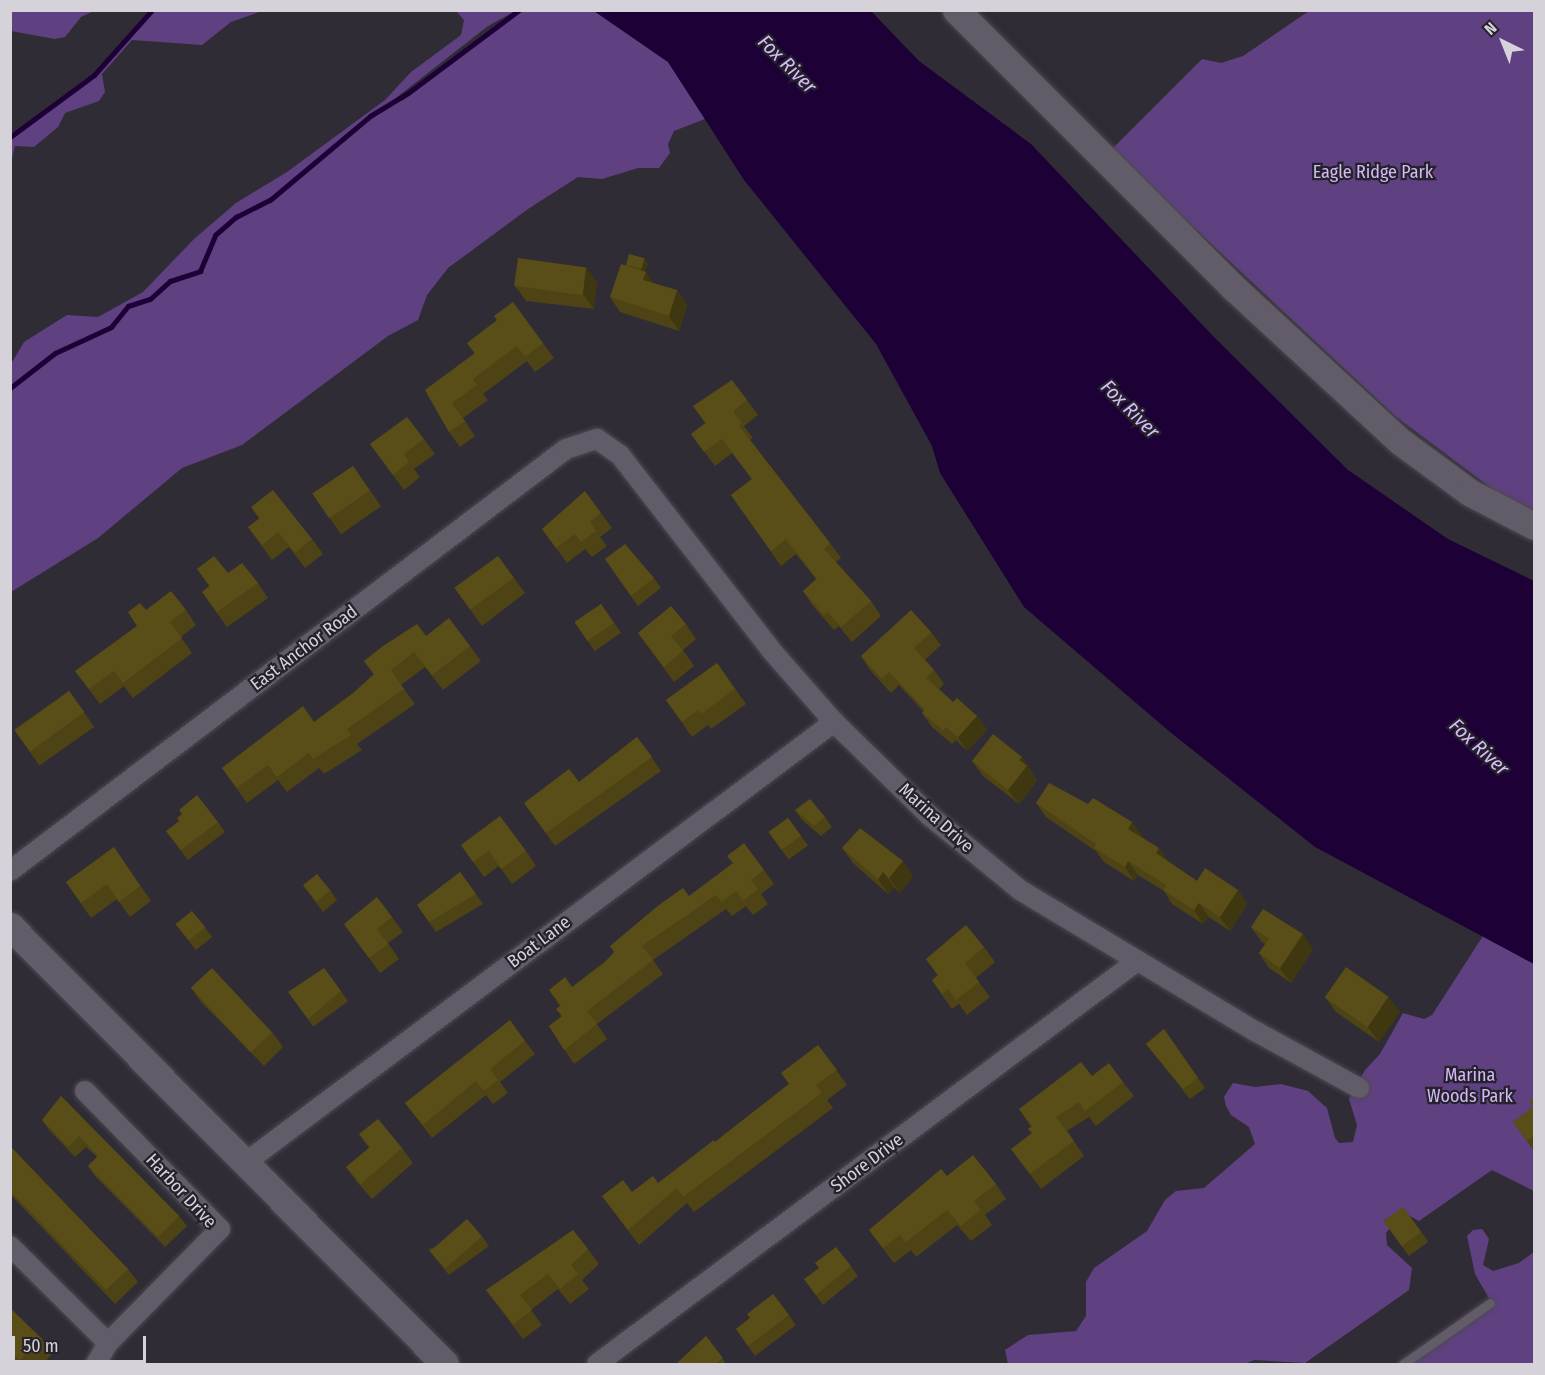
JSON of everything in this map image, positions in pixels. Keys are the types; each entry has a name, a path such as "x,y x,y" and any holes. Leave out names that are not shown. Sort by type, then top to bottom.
{"street":[{"path":"956,10 1234,288 1401,442 1469,492 1534,526"},
{"name":"East Anchor Road","path":"10,871 566,449 588,439 603,440"},
{"name":"Marina Drive","path":"603,440 624,460 771,650 834,722 930,816 1020,890 1137,961 1359,1088"},
{"name":"Boat Lane","path":"245,1163 834,722"},
{"path":"10,926 445,1365"},
{"name":"Shore Drive","path":"597,1365 1137,961"},
{"name":"Harbor Drive","path":"85,1091 220,1229 108,1343 96,1365"},
{"path":"10,1246 108,1343"}],"lane":[{"path":"1403,1365 1490,1303"}],"green space":[{"path":"11,10 94,11 81,17 65,37 55,39 11,31"},
{"path":"155,11 262,11 231,22 202,45 132,40 102,74 105,92 99,101 65,113 58,127 34,147 15,146 11,162 11,140 90,81"},
{"path":"456,11 515,11 488,26 392,101 402,101 522,11 594,11 668,62 705,119 674,131 668,144 670,153 659,168 638,168 602,179 578,177 528,209 448,268 427,295 418,320 388,336 242,445 182,468 98,538 11,592 11,390 38,368 36,366 11,386 11,364 24,342 67,315 98,317 143,292 194,239 236,203 287,172 385,100 411,72 461,35 464,20"},
{"name":"Eagle Ridge Park","path":"1309,11 1534,11 1534,511 1502,496 1395,416 1111,150 1202,59 1221,63 1243,56"},
{"name":"Marina Woods Park","path":"1483,936 1534,964 1534,1191 1492,1170 1419,1221 1406,1214 1395,1222 1386,1233 1387,1245 1412,1268 1409,1290 1305,1363 1254,1360 1245,1364 1008,1364 1005,1350 1028,1335 1076,1331 1086,1316 1086,1282 1094,1268 1147,1231 1165,1200 1176,1191 1204,1188 1255,1144 1249,1127 1231,1115 1226,1106 1224,1097 1233,1083 1255,1087 1281,1084 1308,1091 1327,1108 1335,1138 1339,1143 1353,1142 1357,1125 1349,1099 1365,1070 1380,1054 1403,1013 1424,1019 1432,1015"},
{"path":"1482,1229 1489,1239 1483,1265 1493,1271 1519,1263 1534,1252 1534,1364 1408,1364 1494,1307 1475,1274 1467,1236 1473,1230"}],"water":[{"name":"Fox River","path":"594,11 871,11 919,61 1031,144 1213,336 1348,470 1448,539 1534,581 1534,964 1315,847 1170,732 1024,607 940,473 932,446 876,344 744,180 668,62"}],"building":[{"path":"629,254 644,258 642,269 626,265"},
{"path":"518,258 586,268 582,295 514,286"},
{"path":"621,264 646,272 643,280 677,290 669,316 610,297"},
{"path":"513,302 543,343 525,357 517,346 473,379 477,385 452,403 465,421 449,432 425,390 475,353 467,343 497,320 494,316"},
{"path":"732,380 747,400 733,411 742,423 739,426 830,543 824,549 871,601 841,627 828,612 824,615 803,591 817,579 786,539 771,551 731,495 752,479 722,439 704,452 691,434 706,423 693,406"},
{"path":"407,417 424,439 404,454 409,462 393,475 370,444"},
{"path":"353,466 370,491 329,518 312,493"},
{"path":"273,490 312,539 295,553 278,532 262,545 248,527 260,518 251,507"},
{"path":"585,491 601,513 590,522 596,531 581,542 575,534 556,548 542,529"},
{"path":"625,544 654,578 631,596 605,559"},
{"path":"214,556 228,573 242,563 258,583 217,612 202,592 210,586 197,569"},
{"path":"498,556 514,578 470,610 454,588"},
{"path":"171,591 186,610 170,622 182,638 123,683 114,671 89,689 75,671 137,626 128,612 140,603 146,610"},
{"path":"601,604 614,623 587,641 574,622"},
{"path":"671,606 686,624 671,636 683,651 664,667 638,633"},
{"path":"911,610 931,632 914,648 934,670 926,678 953,702 957,698 977,716 958,737 946,727 943,730 922,713 925,710 889,672 882,679 861,656"},
{"path":"449,618 470,646 432,675 414,652 391,670 404,689 347,729 351,735 313,759 309,753 277,777 268,765 237,788 222,768 303,706 314,722 352,694 374,674 364,661 383,646 417,624 426,636"},
{"path":"717,663 735,689 701,714 698,710 682,722 666,700"},
{"path":"69,691 84,712 30,751 15,730"},
{"path":"993,734 1022,757 1019,760 1027,766 1008,790 972,761"},
{"path":"637,737 652,757 546,833 524,803 569,769 579,782"},
{"path":"1049,783 1088,804 1093,798 1132,822 1128,829 1159,848 1156,853 1197,881 1205,868 1238,890 1220,917 1199,903 1194,910 1163,890 1166,885 1128,861 1125,867 1094,848 1096,844 1036,803"},
{"path":"197,795 218,822 181,850 166,831 179,821 177,818 182,814 179,810"},
{"path":"810,799 825,817 814,826 795,810"},
{"path":"500,816 526,851 501,869 489,851 473,862 461,845"},
{"path":"788,818 801,836 782,850 769,832"},
{"path":"860,828 903,861 889,878 883,872 878,879 842,848"},
{"path":"744,843 764,870 751,880 758,889 743,901 736,891 722,902 716,895 642,946 653,960 587,1011 597,1024 564,1050 549,1026 562,1016 556,1009 561,1005 549,990 565,977 572,987 603,964 614,952 610,946 683,888 689,896 733,863 727,856"},
{"path":"114,847 140,886 119,902 107,884 81,903 66,882"},
{"path":"460,872 476,894 429,922 417,905"},
{"path":"317,874 330,890 316,902 303,885"},
{"path":"377,897 392,917 377,929 388,944 369,958 344,924"},
{"path":"1263,909 1303,934 1280,968 1259,953 1269,939 1251,927"},
{"path":"192,911 205,927 189,941 176,924"},
{"path":"966,925 984,947 965,963 979,982 956,1000 948,989 942,994 932,980 938,975 926,959"},
{"path":"1346,967 1389,997 1367,1027 1325,997"},
{"path":"212,968 272,1032 251,1052 191,988"},
{"path":"324,968 341,991 308,1019 288,992"},
{"path":"510,1020 525,1041 490,1069 498,1080 484,1091 476,1081 423,1125 405,1103"},
{"path":"1164,1029 1198,1078 1183,1089 1146,1044"},
{"path":"818,1045 837,1070 816,1085 822,1093 683,1197 677,1188 628,1230 602,1196 623,1180 632,1192 653,1176 658,1183 789,1084 781,1073"},
{"path":"1081,1062 1092,1076 1109,1063 1123,1082 1085,1111 1079,1102 1056,1117 1074,1141 1030,1174 1011,1149 1032,1133 1028,1129 1032,1126 1019,1109"},
{"path":"61,1096 179,1216 158,1237 88,1166 98,1156 79,1136 68,1147 42,1120"},
{"path":"1534,1098 1534,1135 1527,1141 1513,1122 1533,1107 1529,1102"},
{"path":"378,1119 402,1148 361,1184 346,1167 370,1147 359,1134"},
{"path":"10,1146 128,1269 106,1290 10,1191"},
{"path":"973,1155 996,1184 974,1201 981,1210 961,1226 947,1210 906,1242 900,1235 883,1248 869,1230 941,1169 947,1176"},
{"path":"1403,1207 1421,1232 1402,1246 1384,1221"},
{"path":"467,1219 482,1236 445,1269 430,1251"},
{"path":"573,1230 588,1249 571,1265 578,1274 560,1289 548,1274 520,1295 532,1310 513,1324 486,1290"},
{"path":"836,1247 851,1266 816,1295 804,1279 819,1268 815,1263"},
{"path":"773,1294 789,1315 748,1346 736,1329 750,1318 747,1314"},
{"path":"10,1308 42,1339 20,1360 10,1351"},
{"path":"706,1336 723,1358 714,1365 675,1365"}],"waterway":[{"path":"10,137 94,75 152,10"},
{"path":"10,388 55,353 111,327 128,306 150,299 170,281 200,271 215,235 236,217 270,200 370,116 408,93 519,10"}]}
